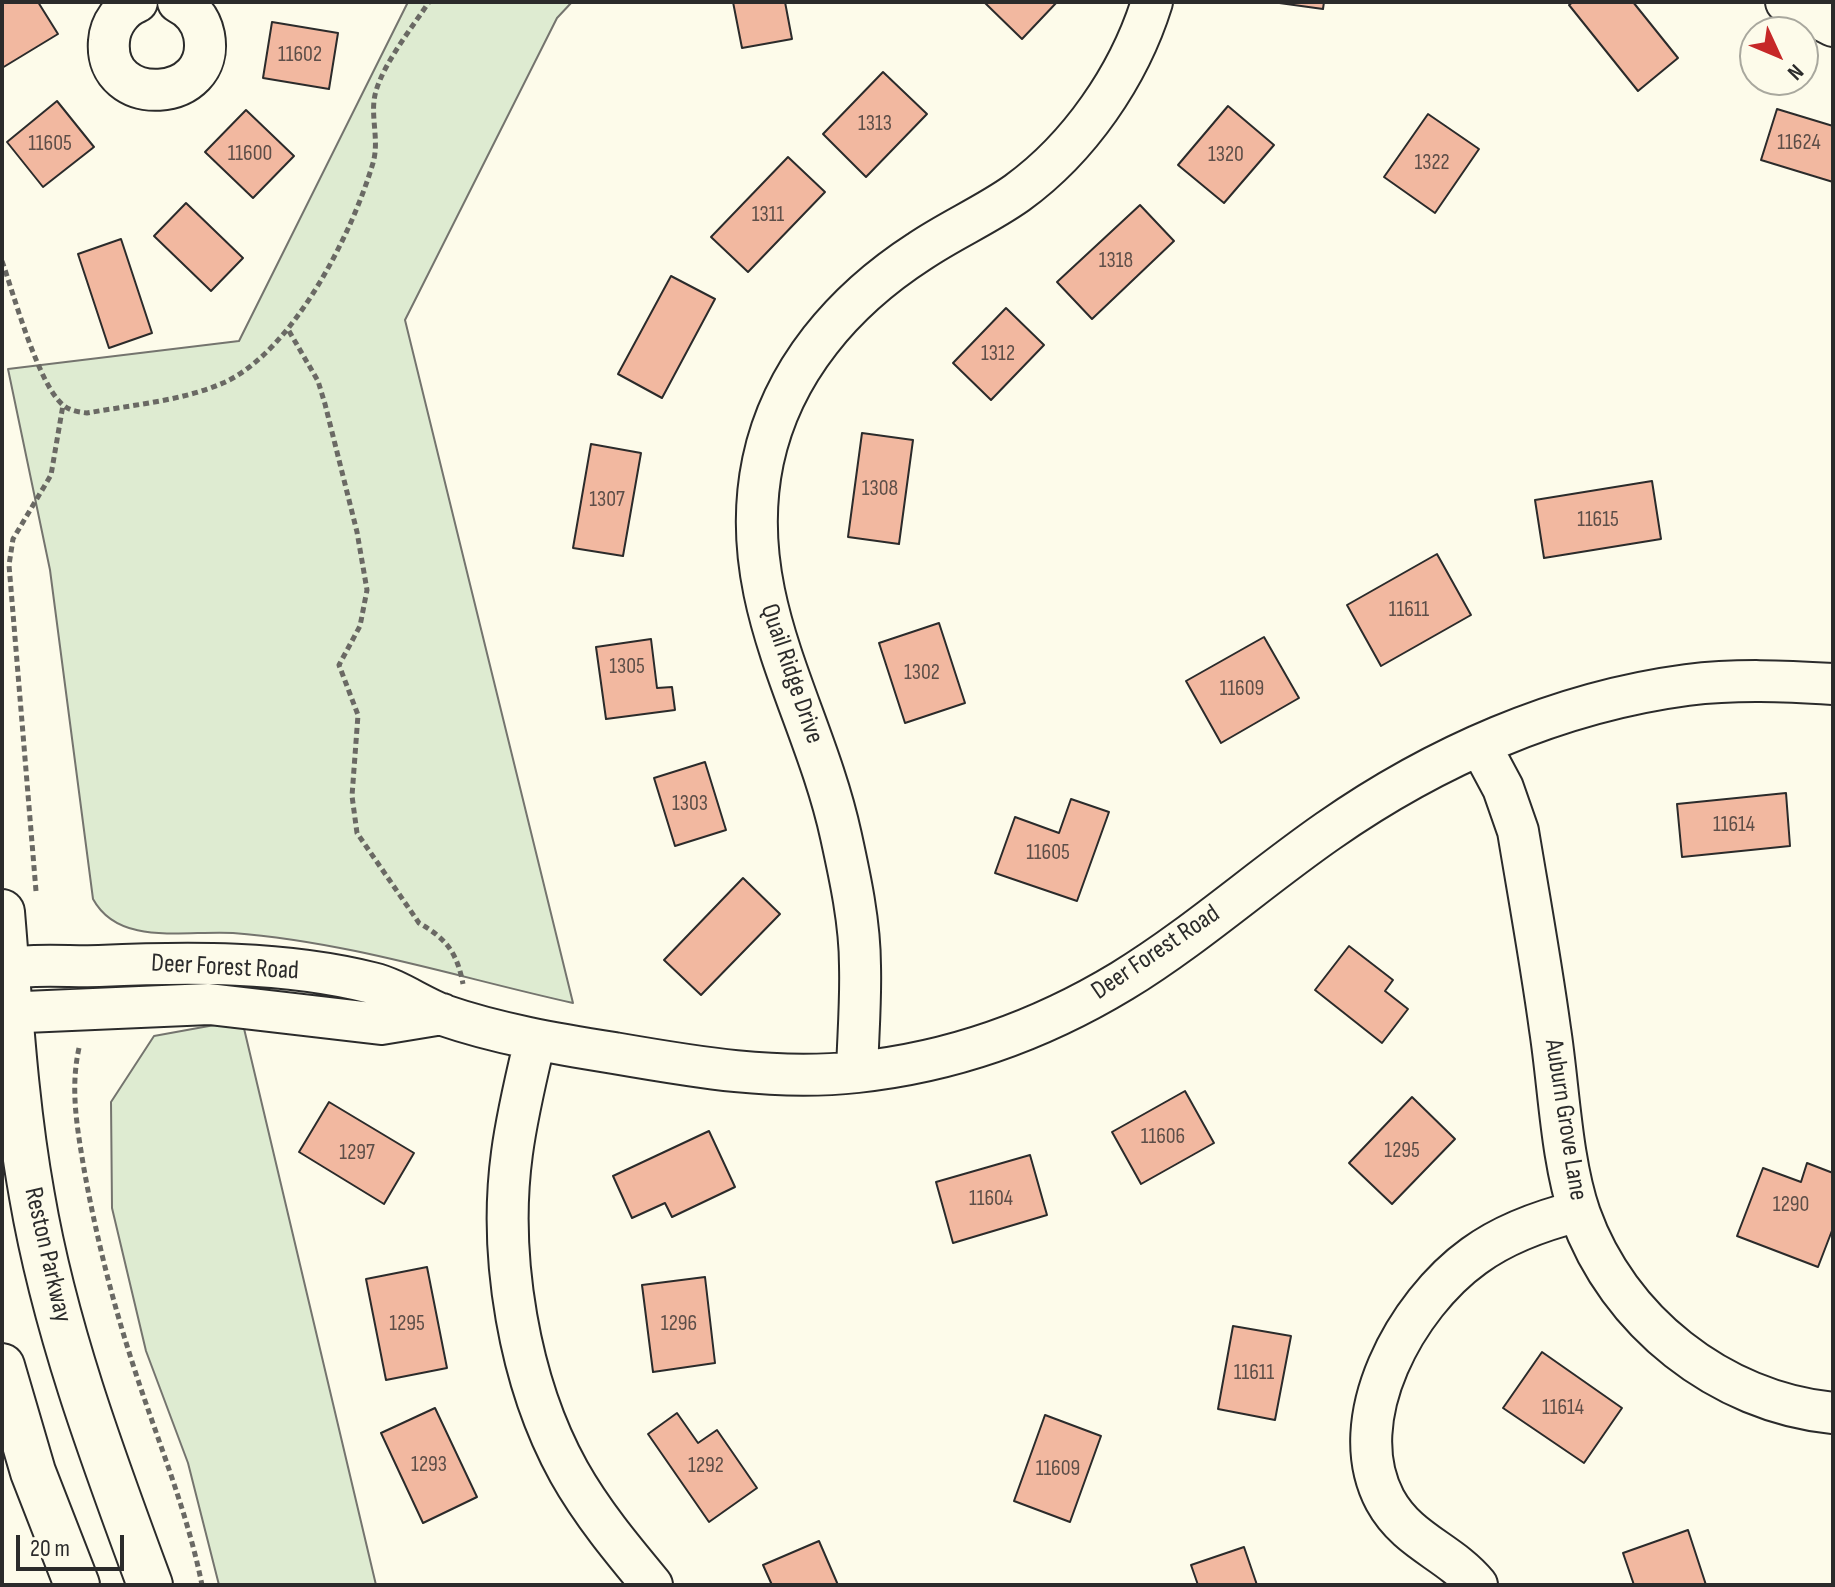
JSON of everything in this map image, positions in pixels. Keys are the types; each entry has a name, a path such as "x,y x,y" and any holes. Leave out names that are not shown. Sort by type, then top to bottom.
{"main road":[{"name":"Reston Parkway","path":"2,912 6,1013 32,1198 73,1367 150,1585"},
{"path":"2,1366 33,1472 77,1585"}],"street":[{"path":"131,3 115,21 109,41 111,60 123,79 141,90 156,92 175,89 191,79 202,63 205,43 201,24 188,7 178,2"},
{"name":"Quail Ridge Drive","path":"857,1072 860,963 855,920 841,836 822,764 769,623 758,548 757,507 763,460 778,412 802,364 831,325 883,277 920,251 1016,194 1053,163 1090,122 1120,73 1152,2"},
{"path":"1786,2 1833,26"},
{"name":"Deer Forest Road","path":"4,969 142,963 227,965 322,974 452,1000 535,1040 720,1071 789,1075 857,1072 928,1060 1006,1039 1069,1011 1127,978 1330,829 1403,784 1532,722 1613,699 1686,685 1760,680 1833,684"},
{"name":"Auburn Grove Lane","path":"1480,745 1503,788 1518,831 1579,1211 1594,1250 1620,1291 1670,1343 1698,1366 1746,1391 1833,1413"},
{"name":"Deer Forest Road","path":"6,1013 209,1004 381,1024 452,1000"},
{"path":"535,1040 511,1157 513,1288 524,1355 541,1411 569,1472 605,1528 652,1585"},
{"path":"1470,1577 1430,1550 1402,1524 1384,1498 1373,1461 1371,1430 1382,1383 1413,1320 1440,1286 1473,1257 1506,1236 1579,1211"}],"path":[{"path":"2,261 41,370 63,405 75,411 87,413 223,383 249,369 289,331 314,293 373,163 376,90 429,2"},
{"path":"289,331 318,381 325,404 357,532 367,590 360,626 339,665 358,715 352,796 357,833 419,923 434,932 458,957 452,1000"}],"green space":[{"path":"408,2 572,2 557,18 405,320 573,1003 320,944 233,933 175,934 136,930 119,924 105,914 93,899 50,570 8,369 239,341"},
{"path":"242,1020 376,1585 219,1585 188,1463 146,1351 112,1208 111,1102 154,1036"}],"building":[{"path":"2,2 38,2 58,34 2,68"},
{"path":"733,2 785,2 792,39 742,48"},
{"path":"984,2 1057,2 1022,39"},
{"path":"1272,2 1324,2 1323,9"},
{"path":"1573,2 1633,2 1678,58 1638,91 1569,5"},
{"path":"272,22 338,33 329,89 263,78"},
{"path":"883,72 927,114 866,177 823,134"},
{"path":"57,101 94,147 43,187 7,142"},
{"path":"1228,106 1274,145 1224,203 1178,165"},
{"path":"1777,109 1833,126 1833,182 1761,160"},
{"path":"246,110 294,156 253,198 205,152"},
{"path":"1428,114 1479,149 1435,213 1384,177"},
{"path":"788,157 825,192 748,272 711,237"},
{"path":"186,203 243,258 211,291 154,236"},
{"path":"1140,205 1174,241 1092,319 1057,282"},
{"path":"121,239 152,333 109,348 78,254"},
{"path":"671,276 715,299 662,398 618,374"},
{"path":"1006,308 1044,345 991,400 953,363"},
{"path":"862,433 913,440 899,544 848,537"},
{"path":"591,444 641,453 623,556 573,548"},
{"path":"1652,481 1661,539 1544,558 1535,500"},
{"path":"1437,554 1471,615 1381,666 1347,605"},
{"path":"939,623 965,703 905,723 879,643"},
{"path":"1264,637 1299,698 1221,743 1186,681"},
{"path":"651,639 657,688 672,687 675,710 606,719 596,647"},
{"path":"705,762 726,830 675,846 654,778"},
{"path":"1786,793 1790,846 1682,857 1677,804"},
{"path":"1071,799 1109,812 1077,901 995,873 1015,817 1059,833"},
{"path":"743,878 780,914 701,995 664,960"},
{"path":"1349,946 1393,980 1385,991 1408,1009 1382,1043 1315,990"},
{"path":"1185,1091 1214,1143 1141,1184 1112,1132"},
{"path":"1412,1097 1455,1139 1392,1204 1349,1163"},
{"path":"329,1102 414,1153 384,1204 299,1152"},
{"path":"709,1131 735,1187 672,1217 665,1203 632,1218 613,1176"},
{"path":"1030,1155 1047,1215 953,1243 936,1182"},
{"path":"1807,1163 1833,1173 1833,1228 1818,1267 1737,1236 1763,1168 1801,1182"},
{"path":"427,1267 447,1368 386,1380 366,1279"},
{"path":"705,1277 715,1363 653,1372 642,1285"},
{"path":"1233,1326 1291,1336 1275,1420 1218,1409"},
{"path":"1542,1352 1622,1408 1584,1463 1503,1408"},
{"path":"435,1408 477,1497 423,1523 381,1433"},
{"path":"677,1413 698,1443 717,1430 757,1488 709,1522 648,1434"},
{"path":"1045,1415 1101,1436 1070,1522 1014,1501"},
{"path":"1688,1530 1706,1585 1634,1585 1623,1553"},
{"path":"819,1541 838,1585 772,1585 763,1565"},
{"path":"1244,1547 1257,1585 1198,1585 1191,1565"}]}
